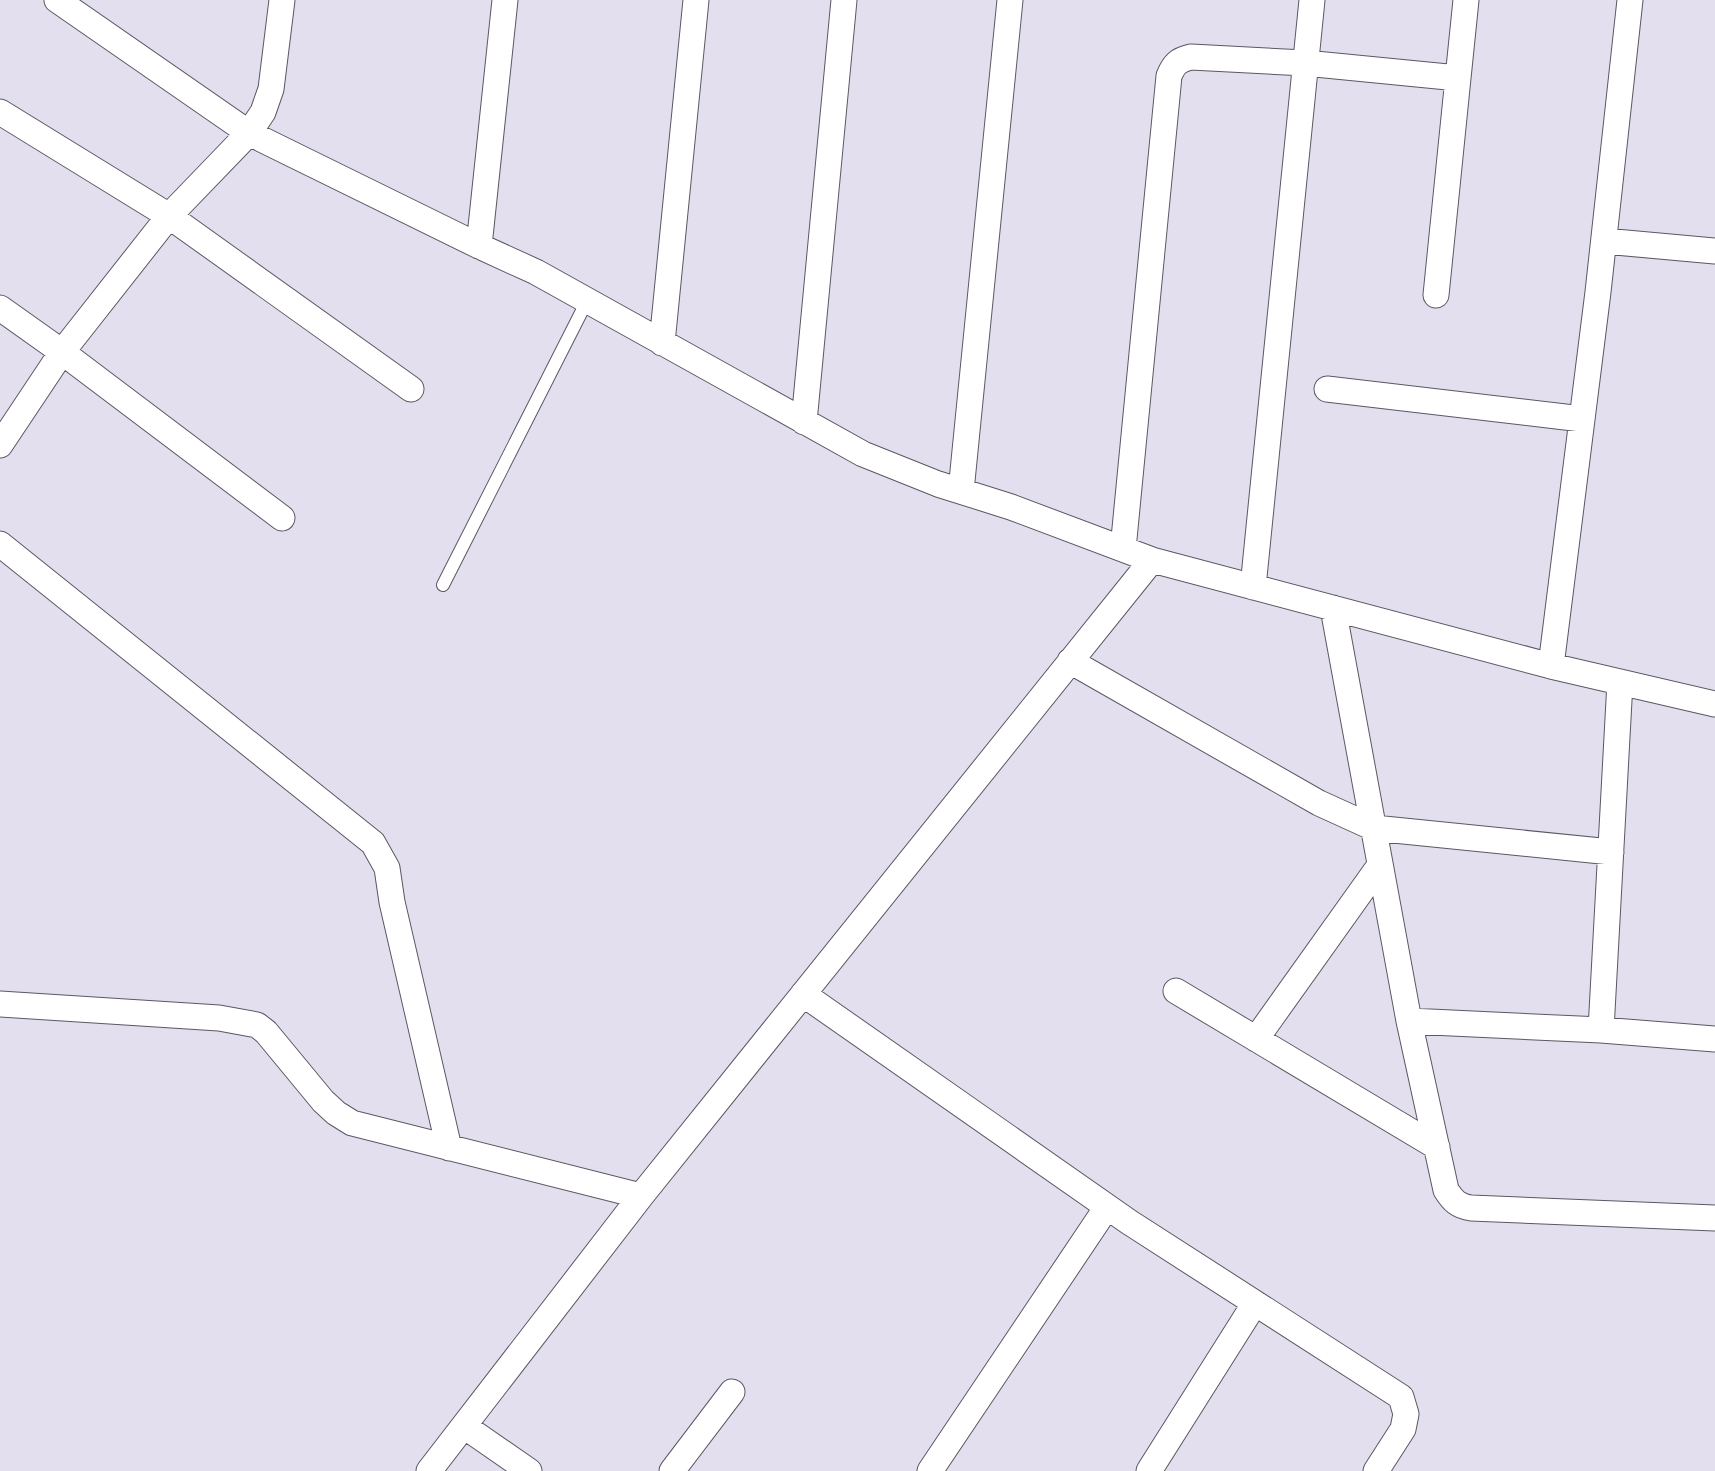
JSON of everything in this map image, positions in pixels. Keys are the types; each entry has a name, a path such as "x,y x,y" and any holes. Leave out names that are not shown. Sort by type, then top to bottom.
{"street":[{"path":"57,0 249,133 536,272 863,454 938,484 1011,507 1152,560 1551,666 1715,704"},
{"path":"0,445 62,352 169,216 249,133 263,112 271,89 282,0"},
{"path":"479,246 505,0"},
{"path":"662,343 696,0"},
{"path":"804,422 844,0"},
{"path":"961,491 1010,0"},
{"path":"1253,587 1312,0"},
{"path":"1436,295 1466,0"},
{"path":"1551,666 1604,241 1630,0"},
{"path":"1123,549 1169,76 1174,65 1180,59 1191,56 1305,63 1458,78"},
{"path":"0,112 169,216 411,389"},
{"path":"1604,241 1715,251"},
{"path":"0,308 62,352 282,518"},
{"path":"1327,389 1582,419"},
{"path":"0,544 372,843 387,868 392,902 449,1148"},
{"path":"429,1471 641,1196 1152,560"},
{"path":"1333,608 1409,1020 1446,1190 1454,1202 1462,1207 1715,1218"},
{"path":"1070,661 1319,803 1374,828 1611,852"},
{"path":"1601,1030 1620,682"},
{"path":"1256,1039 1380,865"},
{"path":"1176,991 1437,1147"},
{"path":"803,994 1107,1207 1401,1397 1406,1414 1403,1429 1376,1471"},
{"path":"0,1004 219,1018 257,1025 266,1032 323,1101 336,1113 352,1122 369,1128 641,1196"},
{"path":"1409,1020 1601,1030 1715,1039"},
{"path":"942,1467 1107,1207"},
{"path":"1149,1471 1255,1304"},
{"path":"672,1471 732,1392"},
{"path":"464,1426 529,1471"}],"lane":[{"path":"443,584 587,300"}]}
